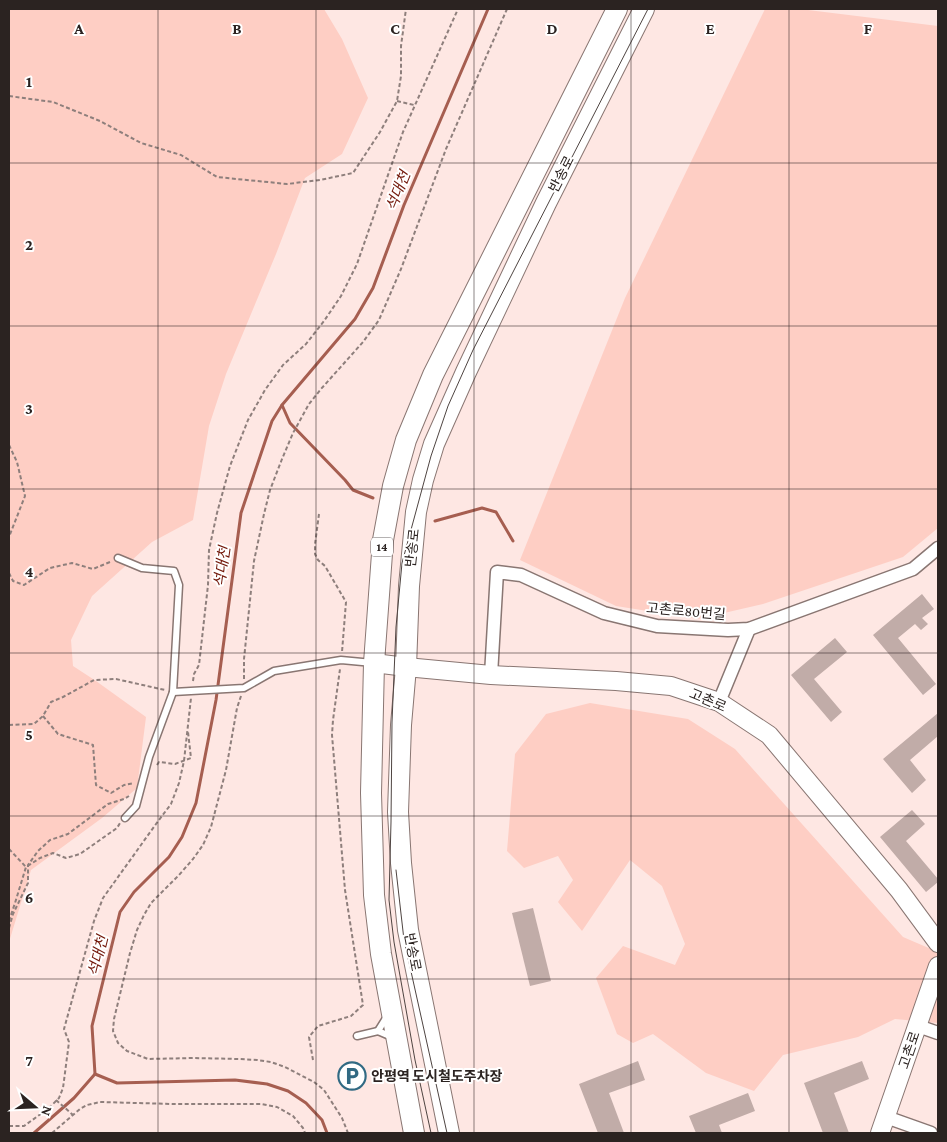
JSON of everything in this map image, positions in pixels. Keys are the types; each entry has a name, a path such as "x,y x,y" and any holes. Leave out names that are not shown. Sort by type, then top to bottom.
{"main road":[{"name":"반송로","path":"414,1133 387,1035 391,1011 381,954 374,895 371,793 374,663 382,540 393,486 406,440 433,375 617,9"},
{"name":"반송로","path":"449,1133 408,930 398,812 409,586 416,512 434,444 466,372 546,203 644,9"}],"street":[{"name":"고촌로80번길","path":"492,675 497,572 521,575 604,614 657,626 728,630 749,629 913,569 938,548"},
{"path":"719,702 749,629"},
{"name":"고촌로","path":"374,663 492,675 616,681 671,686 719,702 769,735 899,890 938,943"},
{"name":"고촌로","path":"883,1125 938,966"},
{"path":"918,1026 938,1033"},
{"path":"883,1125 931,1133"},
{"path":"936,1133 938,1126"}],"lane":[{"path":"118,558 142,568 174,571 178,585 172,692 149,757 136,806 125,818"},
{"path":"172,692 240,688 274,671 341,660 374,663"},
{"path":"357,1036 387,1035"}],"path":[{"path":"9,96 53,102 100,121 141,143 181,156 217,177 287,184 320,180 353,172 380,132 397,101 401,76 401,46 406,9"},
{"path":"9,1126 24,1126 50,1108 59,1098 63,1088 69,1042 64,1029 94,921 103,898 171,804 179,783 194,692 194,674 198,665 208,585 210,550 217,513 230,466 248,420 265,390 283,365 306,344 341,296 357,264 403,132 458,9"},
{"path":"348,1133 342,1118 324,1090 314,1082 285,1067 264,1061 239,1058 148,1059 127,1051 118,1043 113,1032 114,1019 130,953 144,914 151,903 193,859 203,845 212,826 226,770 237,708 254,561 270,490 293,433 309,404 363,342 379,320 401,269 446,149 507,9"},
{"path":"397,101 414,106"},
{"path":"9,445 17,462 25,496 9,537"},
{"path":"313,1060 309,1037 313,1031 318,1026 351,1016 363,1005 345,890 332,735 340,675 346,602 316,554 315,544 319,514"},
{"path":"9,573 13,581 24,585 50,568 72,563 93,569 118,558"},
{"path":"9,725 34,724 43,716 51,702 94,680 116,679 172,692"},
{"path":"154,769 159,762 176,764 191,758 187,723 194,692"},
{"path":"43,716 58,734 93,745 96,785 111,793 124,785 142,781"},
{"path":"9,921 27,866 38,851 50,840 68,834 108,804 124,799 132,794"},
{"path":"27,866 53,853 66,858 80,854 116,828 125,818"},
{"path":"9,849 27,866 28,882 13,914 9,928"},
{"path":"57,1101 72,1114"},
{"path":"52,1133 72,1114 87,1105 100,1102 262,1104 277,1107 293,1116 305,1133"}],"shaded area":[{"path":"9,9 324,9 342,39 368,98 342,154 305,178 276,254 226,374 209,426 193,520 152,542 92,596 71,640 73,666 146,717 137,788 102,818 31,870 9,942"},
{"path":"765,9 800,9 938,26 938,528 903,557 763,604 698,619 616,606 520,560 625,298"},
{"path":"590,703 688,719 735,749 903,937 938,952 938,1023 895,1019 858,1037 783,1055 754,1091 706,1073 653,1034 633,1043 617,1034 596,978 623,946 675,965 685,944 662,886 630,860 582,931 558,902 573,880 558,856 524,868 507,851 515,754 546,714"}],"building":[{"path":"922,594 934,609 922,618 928,624 921,630 915,624 898,638 936,684 923,695 873,635"},
{"path":"835,638 847,652 814,679 842,712 831,722 791,675"},
{"path":"938,713 938,736 910,760 926,780 912,793 883,759"},
{"path":"912,810 925,824 906,841 938,879 938,882 926,892 880,837"},
{"path":"533,908 551,981 530,986 512,913"},
{"path":"638,1061 645,1080 609,1093 624,1133 598,1133 579,1084"},
{"path":"862,1061 869,1079 834,1093 849,1133 823,1133 804,1083"},
{"path":"748,1093 755,1111 719,1125 722,1133 696,1133 689,1116"}],"waterway":[{"name":"석대천","path":"34,1133 74,1098 95,1074 92,1026 120,912 134,892 169,857 182,837 196,803 216,700 241,513 272,421 282,405 355,319 373,288 404,205 488,9"},
{"path":"282,405 290,423 353,490 373,498"},
{"path":"435,521 482,508 496,512 513,541"},
{"path":"95,1074 117,1083 235,1080 267,1084 288,1091 306,1103 322,1120 327,1133"}],"tram line":[{"path":"431,1133 415,1060 394,942 389,900 392,722 396,627 402,563 431,456 448,406 473,350 648,9"},
{"path":"396,870 404,940 447,1133"}],"place":[{"name":"안평역 도시철도주차장","path":"352,1076"}]}
